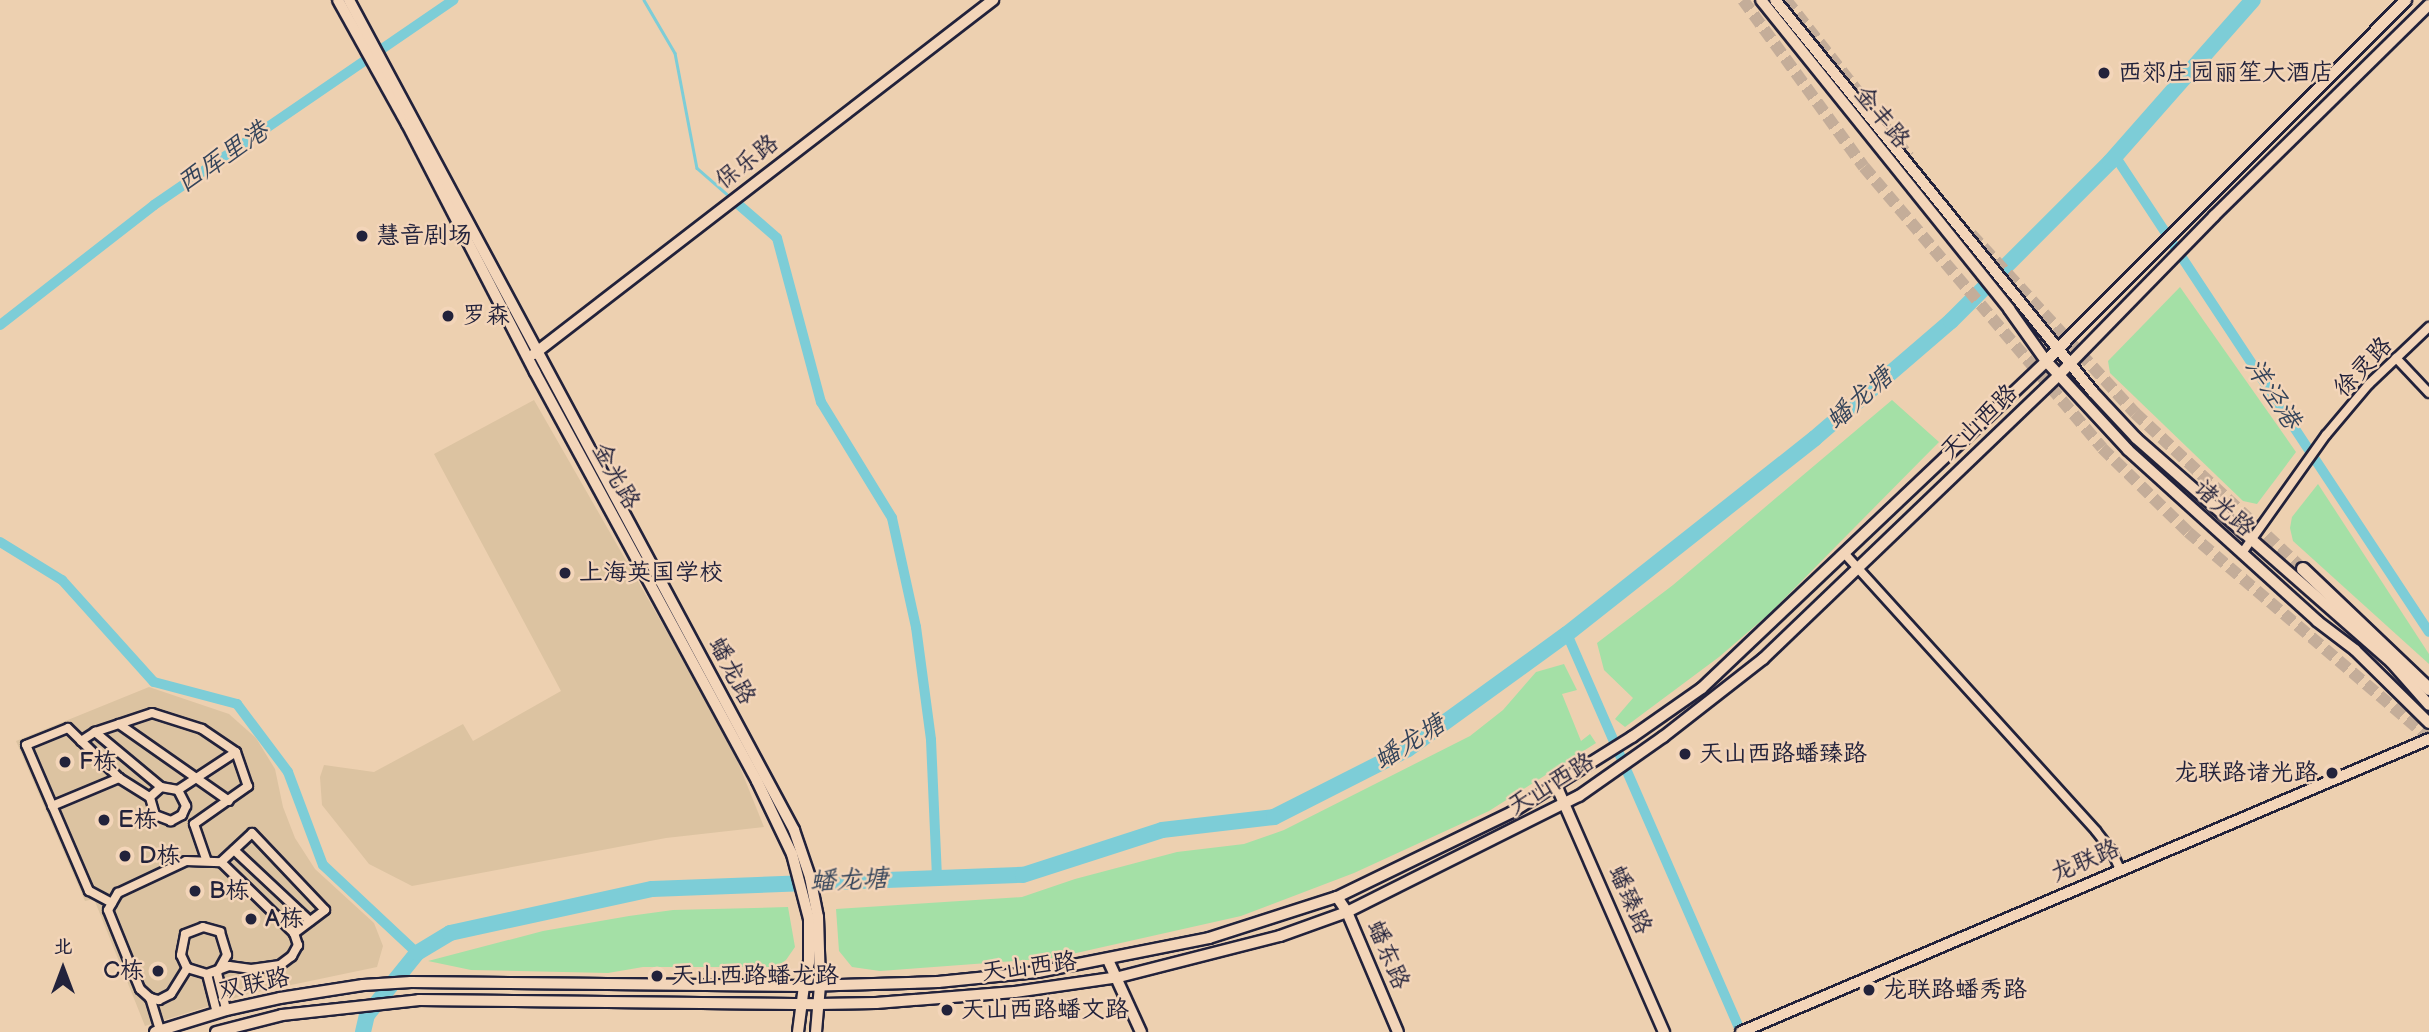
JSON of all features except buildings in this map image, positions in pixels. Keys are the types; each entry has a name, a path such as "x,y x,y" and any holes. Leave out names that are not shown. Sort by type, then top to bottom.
{"main road":[{"name":"金丰路","path":"1761,0 2009,309"},
{"path":"1775,0 2092,392 2137,438 2391,662 2429,705"},
{"name":"天山西路","path":"411,982 804,986 938,982 1038,972 1209,938 1337,897 1512,812 1632,737 1702,688 2046,360 2406,0"},
{"name":"天山西路","path":"216,1032 282,1015 419,1000 819,1004 876,1003 1015,992 1119,977 1280,936 1347,912 1565,803 1640,752 1763,659 2059,375 2214,216 2429,5"},
{"name":"诸光路","path":"2009,309 2046,360 2128,450 2316,621 2354,650 2429,723"},
{"path":"2303,569 2429,689"},
{"name":"双联路","path":"158,1031 193,1026 221,1012 363,985 411,982"},
{"name":"蟠龙路","path":"816,1032 820,985"},
{"path":"797,1032 804,986"}],"street":[{"path":"338,0 381,61 532,356"},
{"path":"349,0 380,76 532,356"},
{"name":"保乐路","path":"532,356 993,0"},
{"name":"徐灵路","path":"2242,553 2301,467 2368,384 2429,327"},
{"name":"蟠龙路","path":"532,356 794,830 797,853 814,918 820,985"},
{"path":"2396,358 2429,393"},
{"path":"1845,554 2087,820 2111,850 2120,869"},
{"path":"81,741 95,732 152,713 201,729 236,752 248,786 194,824"},
{"path":"119,724 229,801"},
{"path":"112,903 89,891 26,745 68,728 119,778 150,797 155,815 171,821 182,814 186,806 178,790"},
{"path":"95,732 161,787 178,790 236,752"},
{"name":"龙联路","path":"1741,1032 2429,738"},
{"path":"52,806 119,778"},
{"name":"蟠臻路","path":"1556,785 1664,1032"},
{"path":"150,797 161,787"},
{"path":"182,814 194,824 207,861"},
{"path":"221,862 251,833 325,910 294,933"},
{"path":"234,850 310,921"},
{"path":"158,1031 149,998 140,989 108,911 118,892 186,861 221,862 294,933 298,945 292,956 279,965 251,968 229,966 212,973 187,968"},
{"name":"蟠东路","path":"1337,897 1347,912 1398,1032"},
{"path":"804,986 814,918"},
{"path":"187,968 181,955 185,934 203,927 220,932 227,955 212,973"},
{"path":"1108,960 1119,977 1141,1032"},
{"path":"149,998 159,1000 171,994 187,968"},
{"path":"212,973 221,1012"}],"shaded area":[{"name":"上海英国学校","path":"534,400 729,740 764,827 666,838 412,886 369,864 322,805 320,777 324,765 374,772 463,724 473,741 561,691 434,454"},
{"path":"149,687 229,714 256,738 275,769 283,807 295,838 315,869 374,923 383,946 377,967 248,994 145,1026 94,899 85,901 16,741"}],"green space":[{"path":"2180,287 2296,452 2257,504 2243,501 2110,373 2108,361"},
{"path":"1892,400 1939,442 1769,614 1719,657 1625,727 1615,719 1633,698 1604,670 1597,643 1673,585"},
{"path":"2318,484 2429,654 2429,664 2293,541 2290,528 2292,517"},
{"path":"1564,664 1577,690 1562,694 1581,741 1590,734 1596,743 1489,811 1354,873 1241,916 1054,958 880,971 852,967 839,951 836,909 1022,897 1075,879 1177,852 1244,844 1284,830 1470,736 1503,710 1536,672"},
{"path":"788,907 795,947 786,960 776,967 643,967 608,973 471,970 428,961 543,931 629,916 673,910"}],"waterway":[{"name":"西厍里港","path":"0,325 154,205 453,0"},
{"path":"644,0 675,53 697,168 727,194"},
{"name":"蟠龙塘","path":"363,1032 367,1015 417,953 450,933 652,889 1023,875 1162,830 1274,817 1408,749 1567,634 1815,438 1951,321 2110,162 2253,0"},
{"name":"洋泾港","path":"2115,156 2429,632"},
{"path":"739,205 777,238 821,402 892,518 916,627 931,740 937,879"},
{"path":"0,542 62,580 154,682 237,704 288,772 323,865 417,953"},
{"path":"1567,634 1741,1032"}],"tunnel":[{"path":"1743,0 1864,167 2102,448 2188,532 2429,738"},
{"path":"1786,0 1909,157"},
{"path":"1971,234 2135,413 2303,569"}],"place":[{"name":"西郊庄园丽笙大酒店","path":"2104,73"},
{"name":"慧音剧场","path":"362,236"},
{"name":"罗森","path":"448,316"},
{"name":"上海英国学校","path":"565,573"},
{"name":"天山西路蟠臻路","path":"1685,754"},
{"name":"F栋","path":"65,762"},
{"name":"龙联路诸光路","path":"2332,773"},
{"name":"E栋","path":"104,820"},
{"name":"D栋","path":"125,856"},
{"name":"B栋","path":"195,891"},
{"name":"A栋","path":"251,919"},
{"name":"C栋","path":"158,971"},
{"name":"天山西路蟠龙路","path":"657,976"},
{"name":"龙联路蟠秀路","path":"1869,990"},
{"name":"天山西路蟠文路","path":"947,1010"}]}
